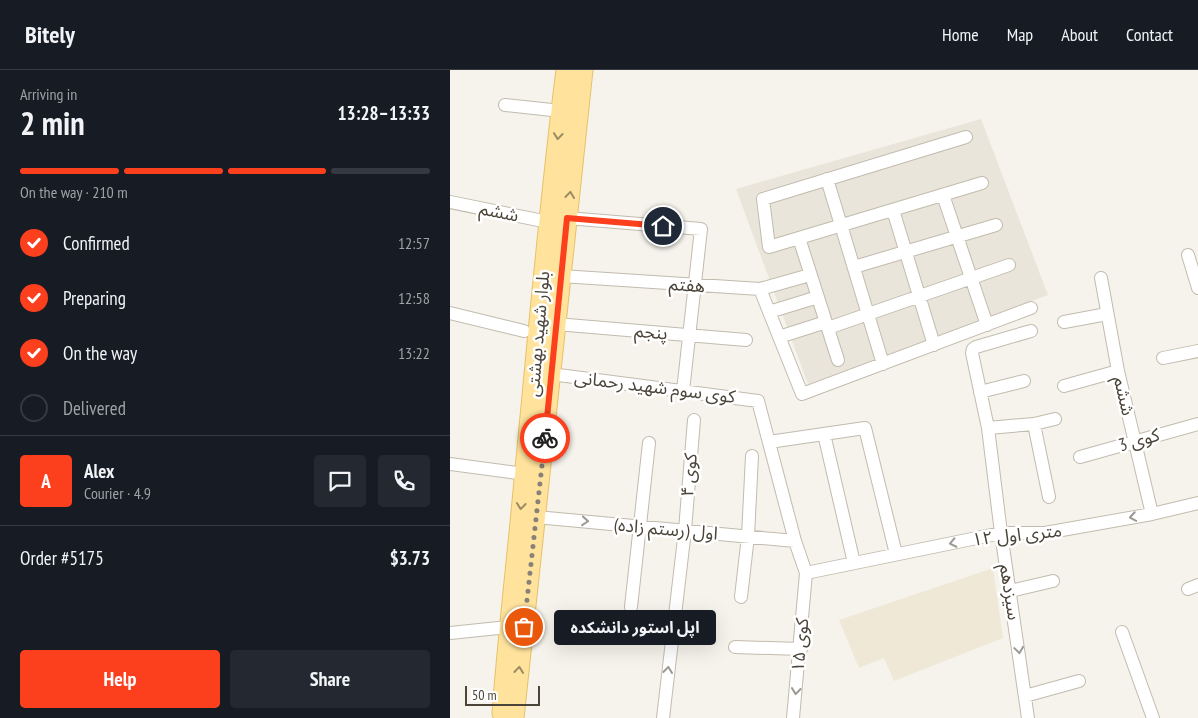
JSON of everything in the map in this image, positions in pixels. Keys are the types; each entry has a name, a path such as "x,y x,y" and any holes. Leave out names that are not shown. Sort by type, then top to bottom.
{"main road":[{"name":"بلوار شهید بهشتی","path":"502,718 508,628 525,474 548,222 566,70"},
{"name":"بلوار شهید بهشتی","path":"514,718 583,70"}],"street":[{"path":"505,105 561,111"},
{"path":"966,137 763,199 769,247 982,183"},
{"path":"827,180 882,364"},
{"path":"943,195 987,325"},
{"name":"ششم","path":"450,202 548,222"},
{"path":"893,210 934,344"},
{"path":"567,218 701,229 683,391"},
{"path":"854,267 996,224"},
{"path":"798,238 838,360"},
{"path":"1188,255 1198,288"},
{"path":"779,337 868,314 1009,266"},
{"name":"هفتم","path":"561,276 760,289 810,275"},
{"name":"ششم","path":"1101,278 1118,371 1152,514"},
{"path":"760,289 802,394 1031,308"},
{"path":"769,312 818,297"},
{"path":"450,313 524,331"},
{"path":"1064,322 1107,314"},
{"name":"پنجم","path":"556,324 746,340"},
{"name":"سیزدهم","path":"1028,718 988,428 972,353 973,349 1031,332"},
{"path":"1162,358 1198,351"},
{"path":"1064,386 1118,371"},
{"name":"کوی سوم شهید رحمانی","path":"551,374 758,401 769,442"},
{"path":"980,392 1024,381"},
{"path":"988,428 1034,424 1055,419"},
{"name":"کوی ۴","path":"662,718 684,530 694,420"},
{"path":"1034,424 1049,497"},
{"name":"کوی 3","path":"1080,458 1198,424"},
{"path":"806,573 795,541 769,442 865,428 896,554"},
{"path":"824,434 854,563"},
{"path":"631,607 649,443"},
{"path":"741,597 748,536 752,456"},
{"path":"450,464 525,474"},
{"name":"۱۲ متری اول","path":"806,573 1001,533 1045,533 1152,514 1198,503"},
{"name":"اول (رستم زاده)","path":"536,517 795,541"},
{"name":"کوی ۱۵","path":"793,718 801,649 806,573"},
{"path":"1010,591 1053,581"},
{"path":"450,633 508,628"},
{"path":"1122,632 1153,718"},
{"path":"735,647 801,649"},
{"path":"1025,696 1079,681"}],"shaded area":[{"path":"981,119 1048,295 808,384 736,189"},
{"path":"993,568 1003,638 894,681 884,658 859,668 839,620"}],"way so far":[{"path":"524,627 545,438"}],"place":[{"name":"اپل استور دانشکده","path":"524,627"}],"route":[{"path":"545,438 567,218 663,226"}]}
